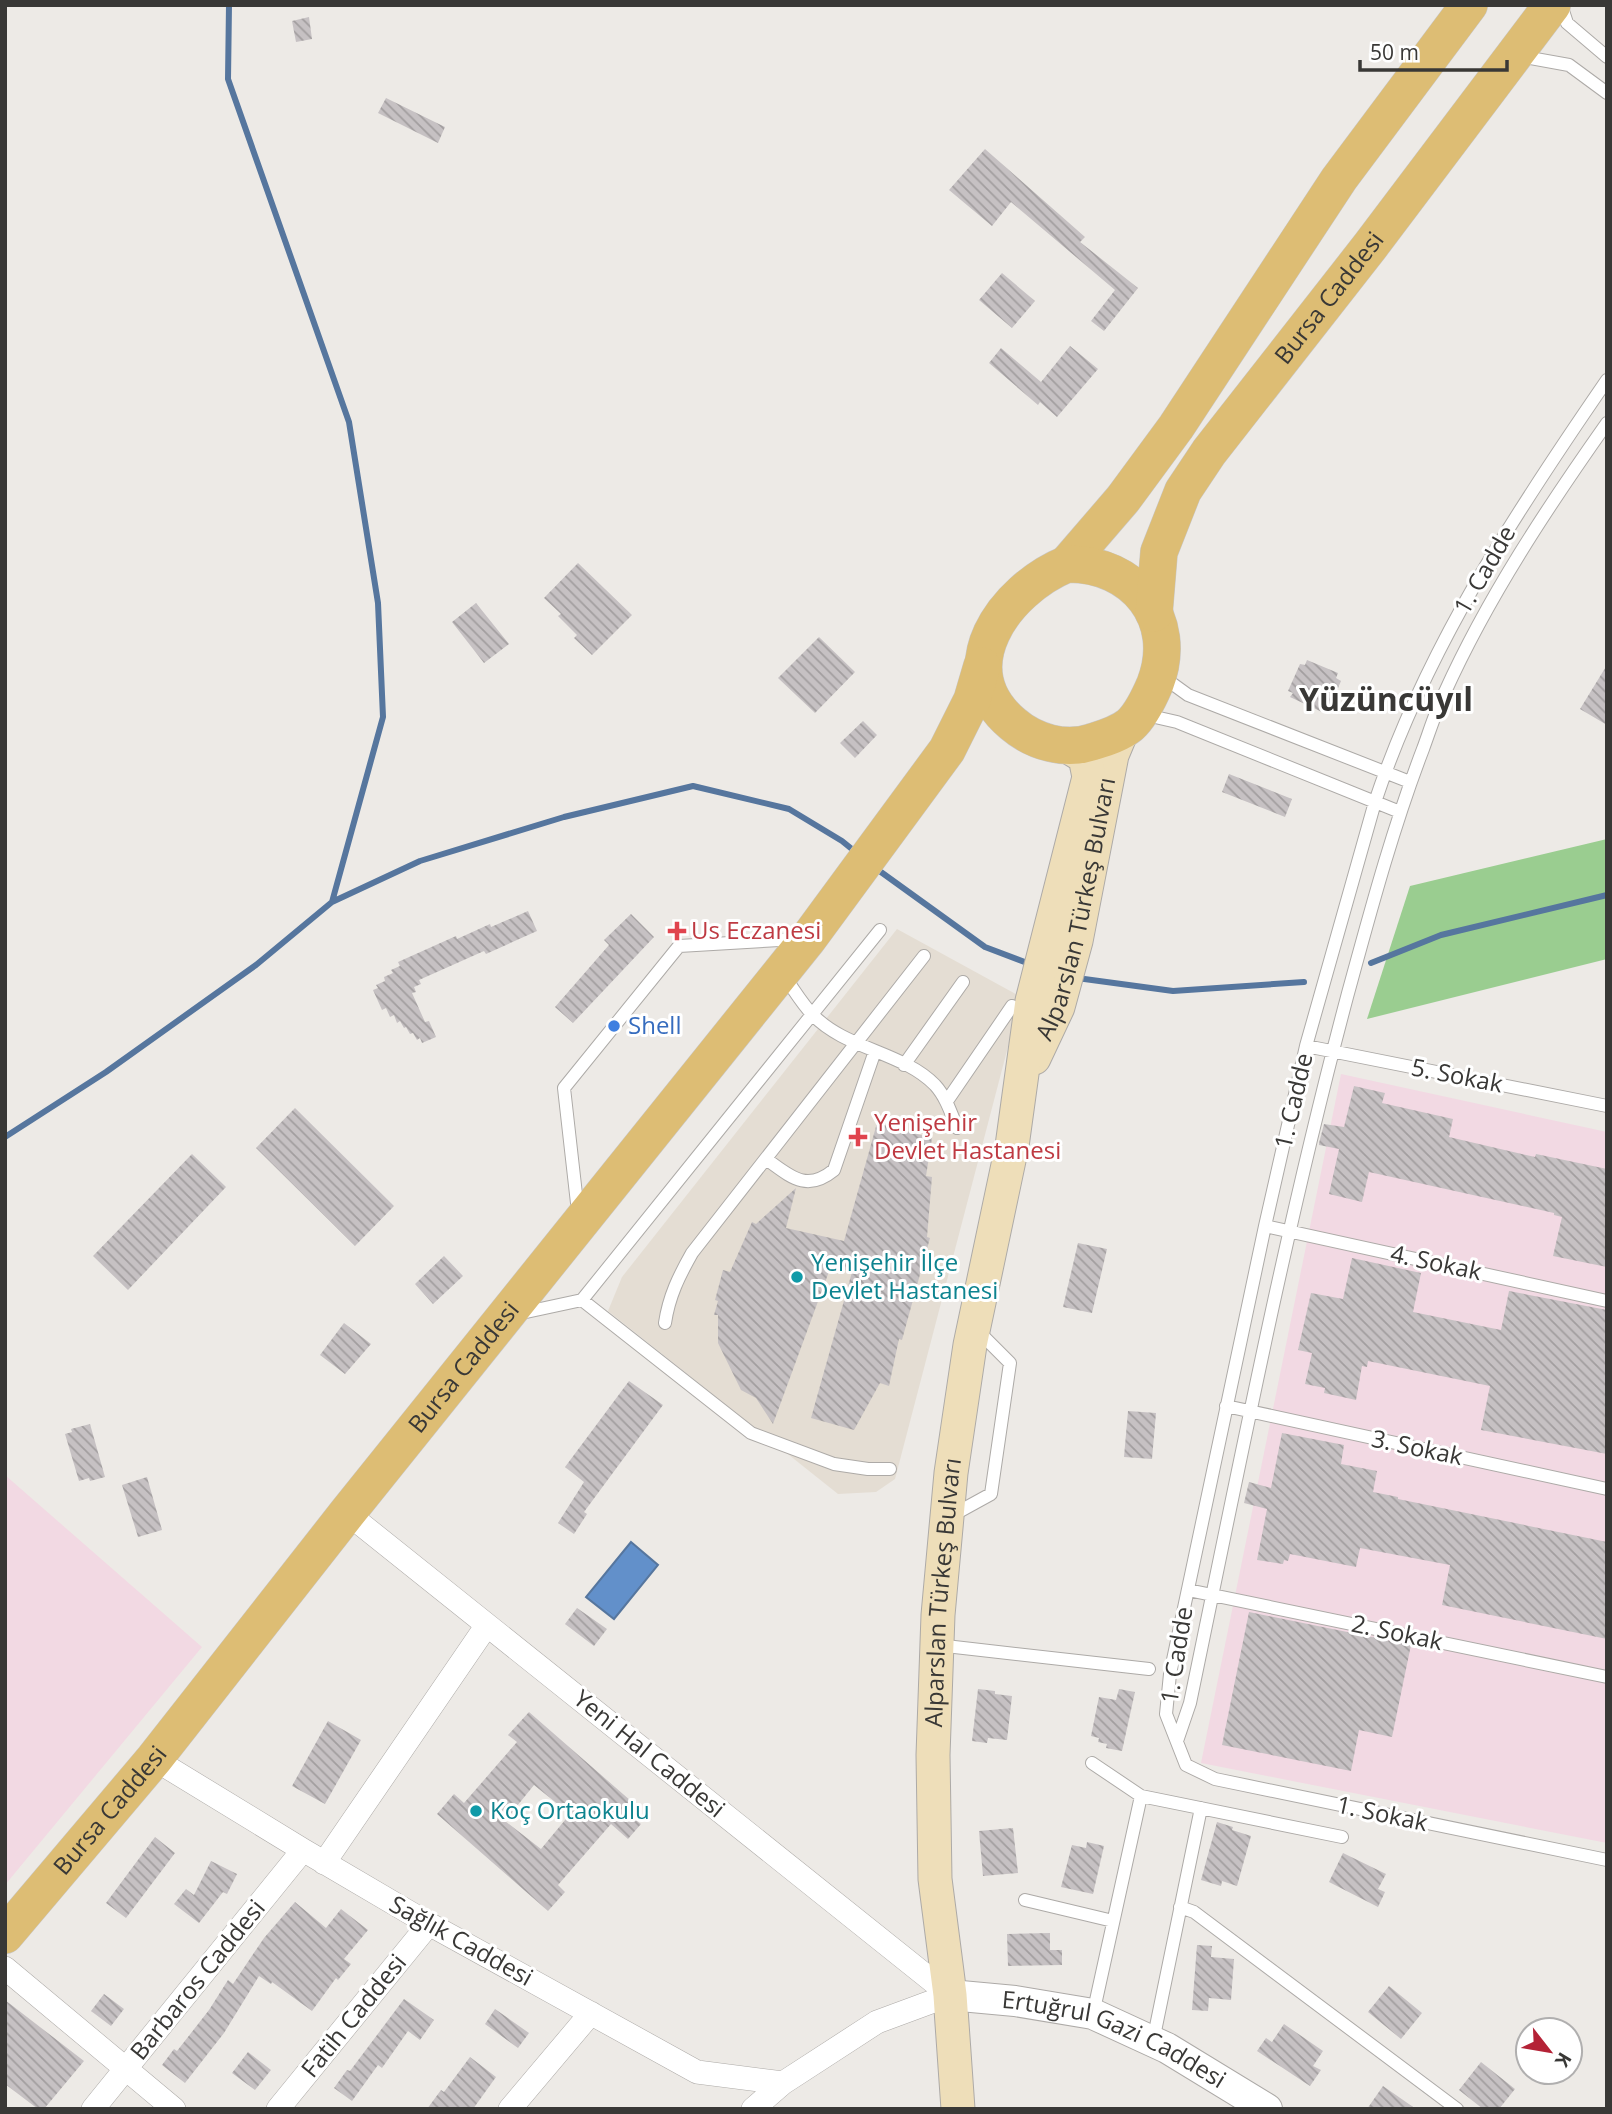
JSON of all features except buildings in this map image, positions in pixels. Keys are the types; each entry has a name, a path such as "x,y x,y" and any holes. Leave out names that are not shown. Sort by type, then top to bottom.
{"main road":[{"path":"1067,564 1123,499 1176,427 1339,179 1469,5"},
{"name":"Bursa Caddesi","path":"1154,613 1159,552 1183,491 1209,452 1371,245 1552,5"},
{"path":"1067,564 1098,566 1125,578 1142,594 1154,613 1163,648 1151,695 1129,724 1087,744 1067,746 1046,742 1020,730 1000,714 985,689 982,666 990,637 1007,608 1029,584 1049,571 1067,564"},
{"name":"Bursa Caddesi","path":"5,1936 154,1759 347,1513 808,939 883,839 962,723 982,666"},
{"name":"Alparslan Türkeş Bulvarı","path":"958,2109 950,1995 935,1879 933,1755 936,1645 953,1460 975,1328 1023,1083 1034,1005 1062,939 1112,755 1129,724"},
{"name":"Bursa Caddesi","path":"915,794 958,755 980,741 1020,730"},
{"name":"Alparslan Türkeş Bulvarı","path":"1062,939 1089,777 1086,757 1067,746"}],"street":[{"name":"Yeni Hal Caddesi","path":"347,1513 950,1995"},
{"path":"324,1863 487,1625"},
{"name":"Sağlık Caddesi","path":"154,1759 429,1924 697,2073 783,2083"},
{"name":"Barbaros Caddesi","path":"93,2109 303,1850"},
{"name":"Fatih Caddesi","path":"278,2109 429,1924"},
{"path":"5,1968 174,2109"},
{"path":"753,2109 783,2083 877,2022 950,1995"},
{"name":"Ertuğrul Gazi Caddesi","path":"950,1995 1015,2001 1093,2014 1153,2042 1267,2109"},
{"path":"510,2109 591,2013"}],"lane":[{"path":"1561,5 1567,23 1607,57"},
{"path":"1516,55 1569,65 1607,93"},
{"name":"1. Cadde","path":"1177,1741 1166,1714 1170,1674 1226,1406 1307,1046 1375,802 1385,771 1422,684 1480,573 1561,446 1607,380"},
{"name":"1. Cadde","path":"1177,1741 1190,1703 1289,1231 1333,1051 1410,782 1444,693 1485,614 1540,521 1607,423"},
{"path":"1161,663 1170,682 1188,695 1410,782"},
{"path":"1129,724 1155,717 1177,722 1400,813"},
{"path":"506,1316 582,1300 880,930"},
{"path":"579,1223 564,1088 679,946 808,939"},
{"path":"665,1322 668,1300 692,1253 924,956"},
{"path":"782,972 813,1015 857,1044 904,1065 935,1085 947,1101 957,1128"},
{"path":"904,1065 963,982"},
{"path":"947,1101 1034,1005"},
{"name":"5. Sokak","path":"1307,1046 1607,1106"},
{"path":"766,1158 795,1180 820,1180 834,1170 875,1051"},
{"name":"4. Sokak","path":"1265,1226 1607,1301"},
{"path":"582,1300 751,1433 834,1464 890,1469"},
{"name":"3. Sokak","path":"1226,1406 1607,1489"},
{"name":"2. Sokak","path":"1188,1590 1607,1677"},
{"path":"936,1645 1149,1669"},
{"name":"1. Sokak","path":"1177,1741 1186,1765 1215,1779 1607,1860"},
{"path":"1092,1763 1141,1796 1342,1837"},
{"path":"1093,2014 1141,1796"},
{"path":"1153,2042 1201,1808"},
{"path":"1025,1900 1114,1921"},
{"path":"1180,1907 1194,1912 1457,2109"}],"shaded area":[{"name":"Yenişehir Devlet Hastanesi","path":"897,929 1021,997 895,1479 876,1492 838,1494 608,1311 622,1277"},
{"path":"1341,1074 1607,1132 1607,1843 1201,1763"},
{"path":"5,1475 202,1647 5,1885"}],"green space":[{"path":"1607,839 1607,959 1367,1019 1410,886"}],"water":[{"path":"631,1542 658,1565 614,1619 586,1597"}],"waterway":[{"path":"229,5 228,79 349,422 378,603 383,717 332,902"},
{"path":"5,1137 106,1072 256,965 332,902 420,861 564,817 693,786 789,809 842,841 858,854"},
{"path":"874,867 985,947 1030,964"},
{"path":"1371,963 1441,935 1607,895"},
{"path":"1077,978 1173,991 1304,982"}],"place":[{"name":"Us Eczanesi","path":"677,931"},
{"name":"Shell","path":"614,1026"},
{"name":"Yenişehir Devlet Hastanesi","path":"858,1137"},
{"name":"Yenişehir İlçe Devlet Hastanesi","path":"797,1277"},
{"name":"Koç Ortaokulu","path":"476,1811"}],"district":[{"name":"Yüzüncüyıl","path":"1386,700"}]}
